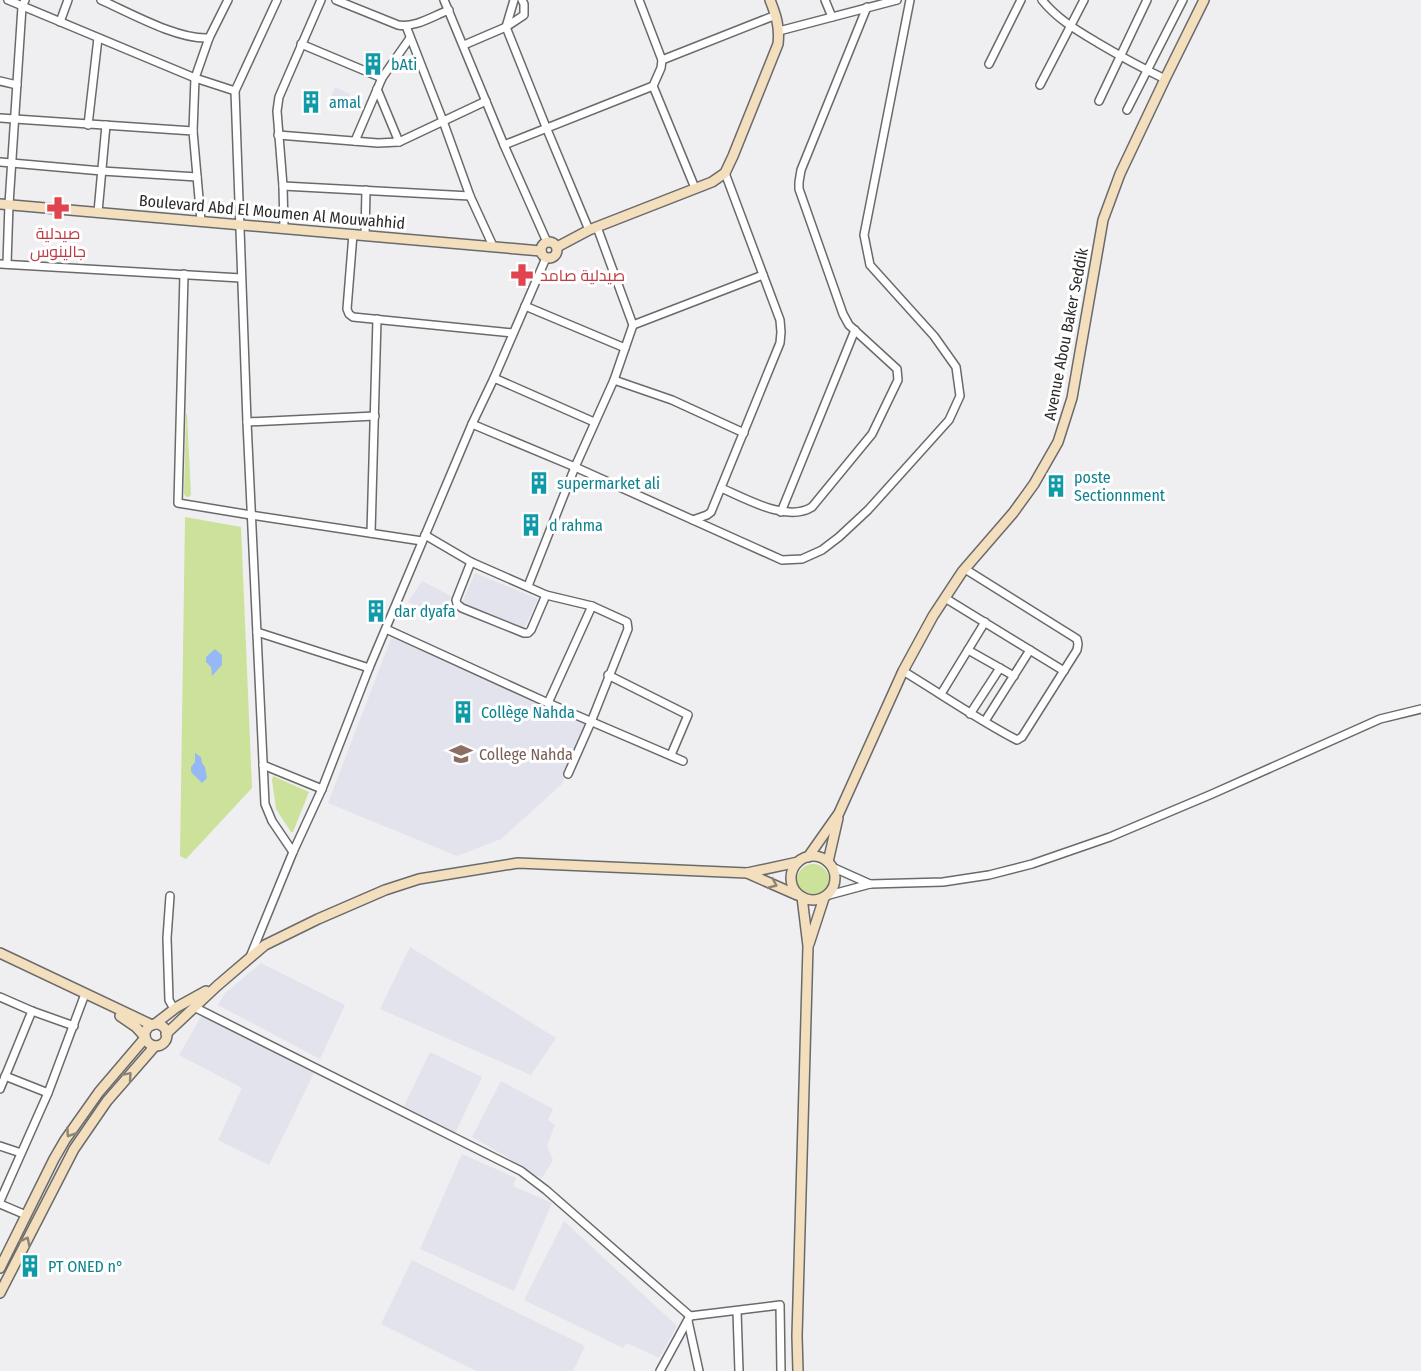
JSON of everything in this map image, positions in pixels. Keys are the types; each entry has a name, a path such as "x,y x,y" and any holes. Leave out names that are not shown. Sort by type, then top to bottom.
{"main road":[{"path":"557,247 593,228 712,182 725,173 776,52 779,31 770,0"},
{"name":"Avenue Abou Baker Seddik","path":"808,857 839,813 903,671 933,616 965,569 1034,484 1058,442 1072,398 1103,220 1120,174 1204,0"},
{"name":"Boulevard Abd El Moumen Al Mouwahhid","path":"5,204 545,250"},
{"path":"553,243 557,247 557,253 549,259 545,250 553,243"},
{"name":"Avenue Abou Baker Seddik","path":"830,864 839,813"},
{"path":"0,1293 74,1149 107,1101 155,1046 164,1042 166,1034 265,945 385,890 419,879 518,863 747,873 798,862 808,857 819,857 830,864 836,881 833,889 826,896 816,901 747,873"},
{"path":"798,862 791,879 793,888 800,896 808,946 797,1336 798,1371"},
{"path":"808,946 826,896"},
{"path":"0,953 85,994 164,1028 166,1034"},
{"path":"0,1268 54,1158 99,1092 145,1037 147,1029 189,1000 217,986"},
{"path":"99,1000 136,1027 149,1043 155,1046"}],"street":[{"path":"8,0 24,3 98,38 195,78 235,91"},
{"path":"60,22 68,0"},
{"path":"100,0 174,33 197,39 209,38"},
{"path":"201,221 193,131 195,78 209,38 228,0"},
{"path":"277,0 235,91 247,422 265,804 272,821 293,852"},
{"path":"284,228 277,111 279,97 321,0"},
{"path":"336,0 405,26 448,10"},
{"path":"250,957 293,852 322,789 369,668 472,424 525,306 545,250 444,0"},
{"path":"514,0 507,27 546,127 593,228 633,325 614,380 575,466 528,586"},
{"path":"464,45 507,27 524,15 525,4 522,0"},
{"path":"504,145 653,86 662,60 639,0"},
{"path":"825,0 832,17"},
{"path":"779,31 897,0"},
{"path":"472,424 575,466 782,560 802,559 822,550 868,510 949,420 960,396 956,367 934,336 870,265 864,235 910,0"},
{"path":"989,64 1022,0"},
{"path":"1042,0 1071,26 1120,56 1165,79"},
{"path":"1040,85 1084,0"},
{"path":"1099,101 1148,0"},
{"path":"1127,110 1183,0"},
{"path":"24,3 12,164 5,204 3,264 241,278"},
{"path":"721,488 781,512 801,511 812,507 872,434 898,380 897,369 893,364 849,325 843,314 801,197 799,182 801,170 867,8"},
{"path":"662,60 776,15"},
{"path":"405,26 470,196 493,246"},
{"path":"88,124 98,38"},
{"path":"355,141 382,78 410,38"},
{"path":"302,44 382,78"},
{"path":"0,81 17,85"},
{"path":"653,86 695,188"},
{"path":"377,89 399,142"},
{"path":"278,135 378,143 399,142 486,101"},
{"path":"0,118 193,131"},
{"path":"98,212 106,125"},
{"path":"0,162 197,177"},
{"path":"693,520 711,512 780,343 780,320 725,173"},
{"path":"283,186 470,196"},
{"path":"365,235 366,190"},
{"path":"353,234 347,309 353,317 513,333"},
{"path":"184,274 178,503 371,533 424,538 471,562 546,595 592,606 627,622 628,629 568,774"},
{"path":"633,325 763,275"},
{"path":"525,306 625,348"},
{"path":"371,533 377,319"},
{"path":"781,512 855,330"},
{"path":"494,378 594,422"},
{"path":"614,380 672,400 744,433"},
{"path":"247,422 375,416"},
{"path":"471,562 456,600 462,608 528,633 546,595"},
{"path":"903,671 970,714 1017,740 1022,737 1077,650 1077,639 965,569"},
{"path":"945,598 1064,671"},
{"path":"548,703 592,606"},
{"path":"941,694 985,622"},
{"path":"386,629 548,703 683,761"},
{"path":"257,632 369,668"},
{"path":"968,650 1014,676"},
{"path":"985,721 1030,650"},
{"path":"970,714 1000,668"},
{"path":"608,675 688,715 671,755"},
{"path":"826,896 870,884 943,882 989,875 1032,864 1110,837 1380,719 1421,709"},
{"path":"263,765 322,789"},
{"path":"830,864 870,884"},
{"path":"170,896 167,938 169,1000 174,1010"},
{"path":"26,1215 0,1202 48,1093 85,994"},
{"path":"1,998 74,1026"},
{"path":"194,1007 521,1171 546,1190 689,1319 699,1371"},
{"path":"0,1089 32,1011"},
{"path":"5,1076 48,1093"},
{"path":"0,1146 21,1153"},
{"path":"689,1319 780,1305 781,1371"},
{"path":"737,1311 739,1371"},
{"path":"660,1371 689,1319"}],"shaded area":[{"path":"335,87 350,94 343,107 329,101"},
{"path":"475,573 538,599 524,629 462,603"},
{"path":"422,581 451,596 442,620 426,616 426,610 408,602"},
{"name":"College Nahda","path":"392,636 586,724 562,784 501,839 457,856 328,803"},
{"path":"410,947 556,1038 531,1075 380,1009"},
{"path":"261,963 345,1005 320,1059 218,1005 225,993"},
{"path":"202,1015 314,1073 269,1165 218,1140 242,1088 179,1055"},
{"path":"430,1052 482,1077 455,1133 403,1108"},
{"path":"501,1081 553,1109 548,1120 555,1125 547,1146 553,1160 542,1178 526,1171 472,1137"},
{"path":"462,1154 516,1178 513,1186 552,1203 514,1291 420,1249"},
{"path":"564,1221 677,1326 659,1358 627,1343 623,1348 524,1300"},
{"path":"412,1260 585,1346 573,1371 476,1371 381,1324"}],"green space":[{"path":"186,414 191,495 189,497 184,494"},
{"path":"185,517 241,527 252,788 186,859 180,856"},
{"path":"273,776 309,792 293,832 276,809"},
{"path":"813,864 824,869 829,880 824,891 813,896 802,891 797,880 802,869"}],"water":[{"path":"215,649 222,655 222,665 212,676 206,657"},
{"path":"195,753 201,757 205,767 207,778 202,783 191,772 191,767 195,762"}],"place":[{"name":"bAti","path":"373,64"},
{"name":"amal","path":"311,102"},
{"name":"صيدلية جالينوس","path":"58,208"},
{"name":"صيدلية صامد","path":"522,275"},
{"name":"supermarket ali","path":"539,483"},
{"name":"poste Sectionnment","path":"1056,486"},
{"name":"d rahma","path":"531,525"},
{"name":"dar dyafa","path":"376,611"},
{"name":"Collège Nahda","path":"463,712"},
{"name":"College Nahda","path":"461,754"},
{"name":"PT ONED n°","path":"30,1266"}]}
